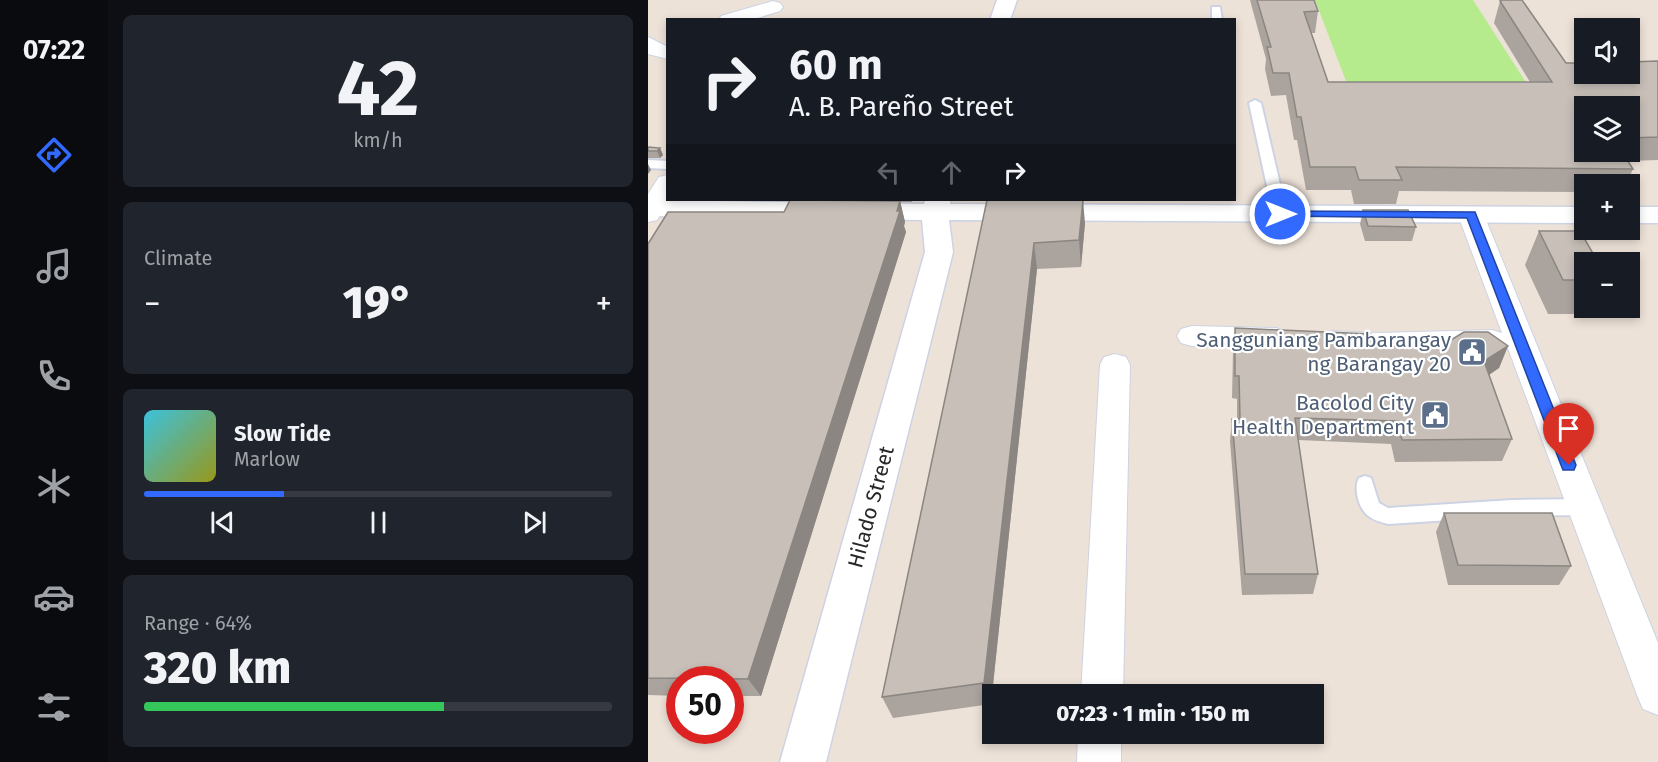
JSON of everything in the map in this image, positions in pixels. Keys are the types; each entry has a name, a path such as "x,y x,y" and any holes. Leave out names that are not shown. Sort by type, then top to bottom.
{"main road":[{"path":"1001,18 1007,0"},
{"name":"Hilado Street","path":"803,762 939,252 937,206"},
{"path":"649,210 972,206 1280,214 1574,215"},
{"name":"Hilado Street","path":"939,252 972,206"},
{"path":"1640,215 1658,215"}],"street":[{"path":"736,18 772,9"},
{"path":"649,210 666,185"},
{"path":"1471,215 1658,695"},
{"path":"1192,336 1377,344 1520,340"},
{"path":"1102,684 1115,365"},
{"path":"1099,762 1100,744"}],"lane":[{"path":"1255,103 1280,214"},
{"path":"648,164 666,165"},
{"path":"1365,483 1370,507 1376,513 1388,516 1512,508 1585,507"}],"green space":[{"path":"1315,0 1473,0 1531,90 1349,89"}],"building":[{"path":"1257,0 1314,0 1318,11 1304,12 1328,82 1552,82 1500,1 1522,0 1566,63 1574,63 1574,84 1640,84 1640,62 1658,61 1658,137 1640,138 1640,96 1574,96 1574,162 1628,162 1633,169 1396,167 1402,180 1359,180 1355,167 1310,167 1301,117 1297,117 1289,73 1273,73 1267,47 1271,47"},
{"path":"648,147 660,148 657,151 648,151"},
{"path":"790,201 900,201 897,211 900,211 748,679 744,679 744,666 666,666 666,678 648,678 648,244 668,212 784,212"},
{"path":"987,201 1083,201 1079,240 1034,243 984,683 882,697"},
{"path":"1363,210 1408,210 1416,227 1368,226"},
{"path":"1539,231 1574,231 1574,240 1585,240 1592,252 1574,252 1574,280 1563,280"},
{"path":"1235,328 1371,334 1373,346 1441,346 1464,332 1488,332 1508,346 1484,361 1512,439 1402,440 1398,421 1295,418 1318,574 1245,574 1232,419 1240,419 1239,376 1235,376"},
{"path":"1444,513 1552,513 1571,566 1458,565"}],"place":[{"name":"Sangguniang Pambarangay ng Barangay 20","path":"1472,352"},
{"name":"Bacolod City Health Department","path":"1435,415"}],"route":[{"path":"1280,214 1471,215 1569,465"}]}
